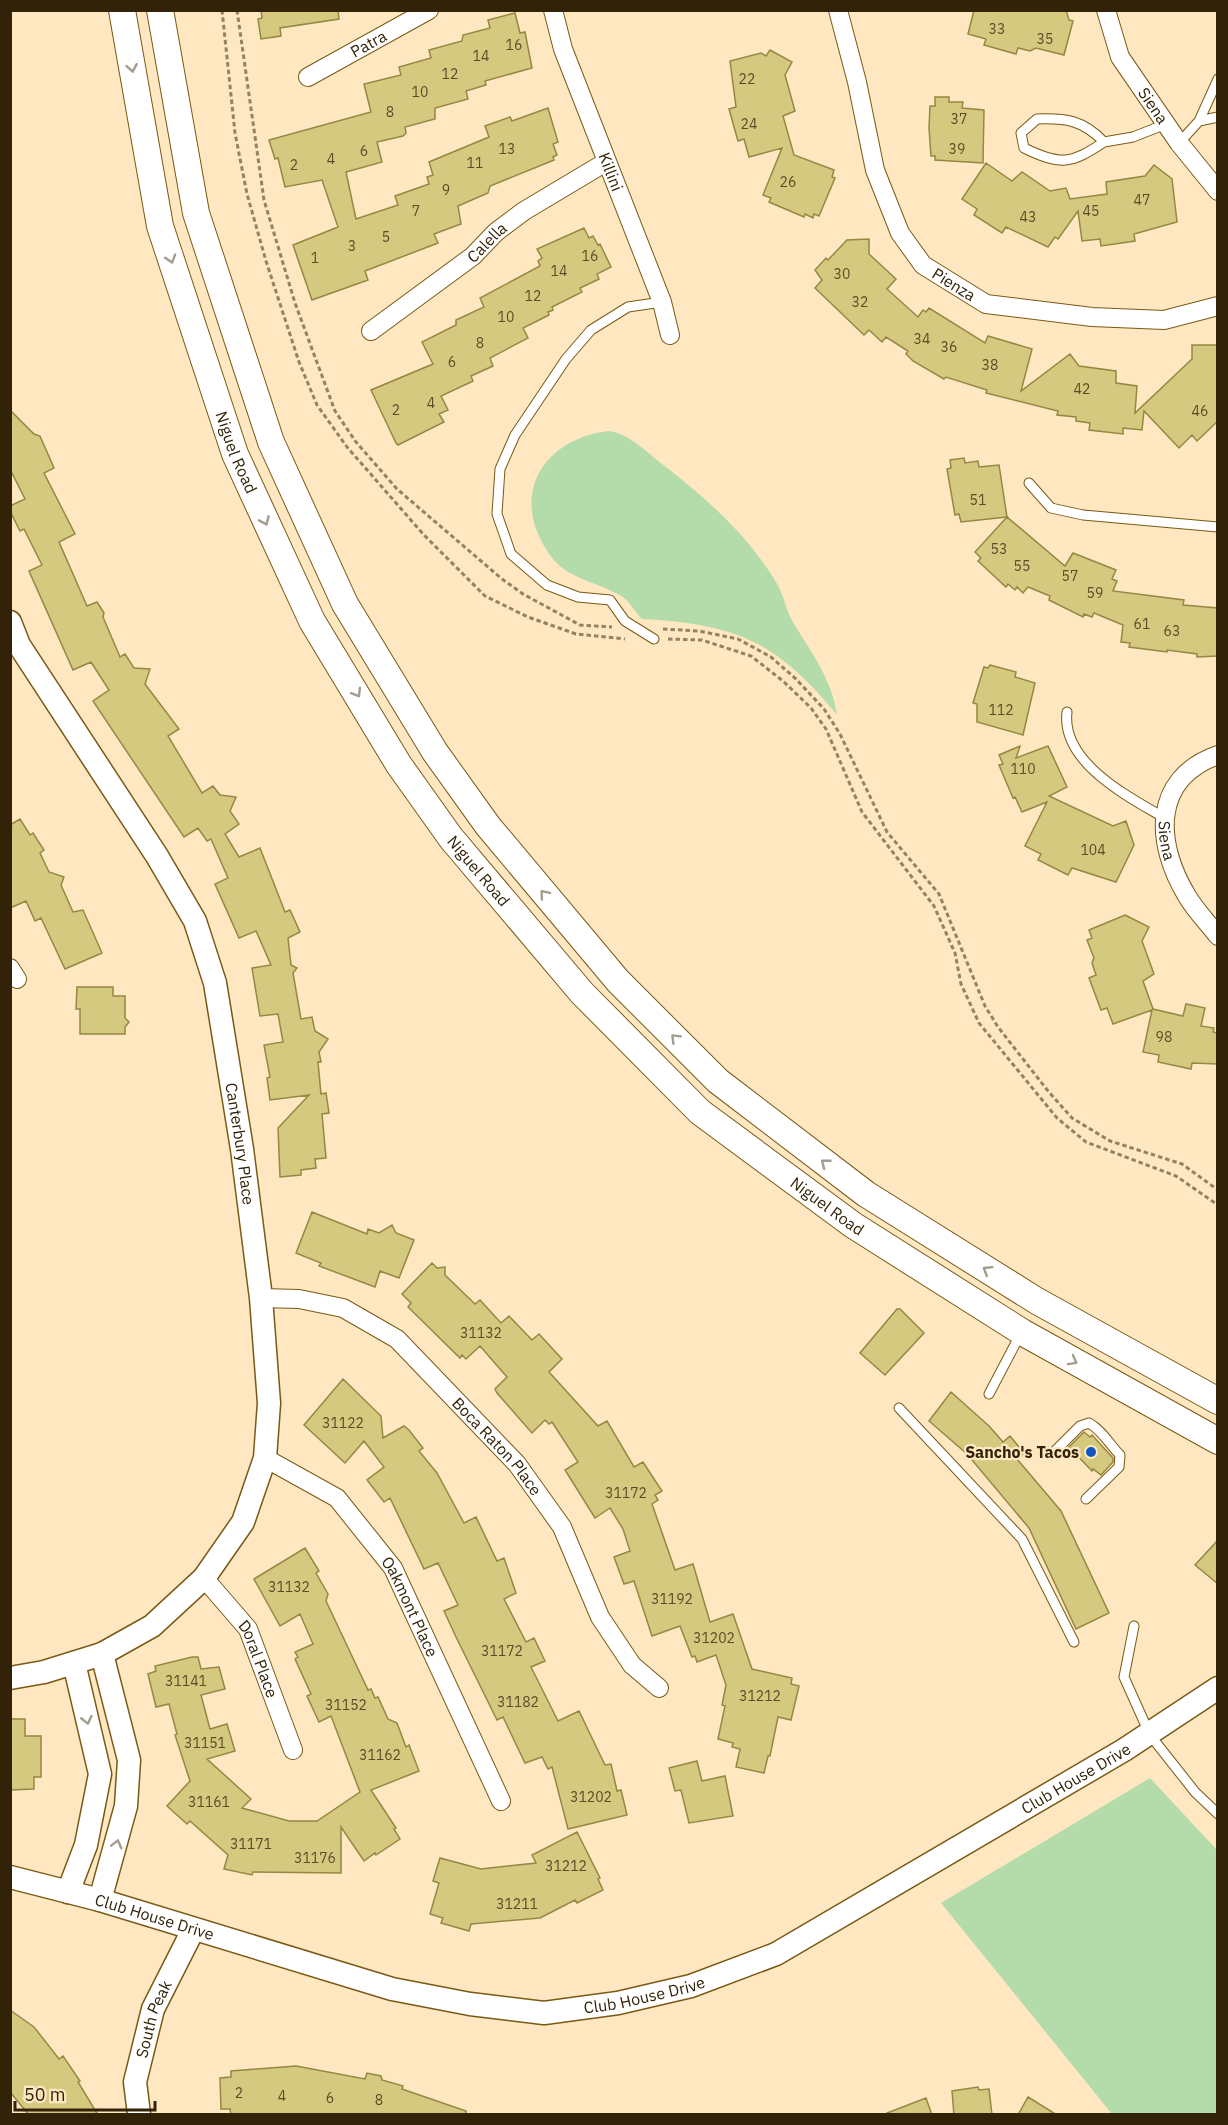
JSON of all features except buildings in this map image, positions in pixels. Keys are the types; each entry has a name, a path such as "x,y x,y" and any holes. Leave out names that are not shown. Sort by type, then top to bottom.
{"main road":[{"name":"Niguel Road","path":"122,10 160,226 235,454 312,621 399,765 452,838 574,985 700,1112 853,1225 1022,1332 1218,1441"},
{"name":"Niguel Road","path":"160,10 196,213 271,442 345,604 435,752 488,826 618,981 718,1081 866,1194 1037,1300 1218,1401"},
{"path":"1022,1332 1037,1300"}],"street":[{"name":"Patra","path":"308,77 429,10"},
{"name":"Killini","path":"553,10 563,49 662,302 670,335"},
{"name":"Pienza","path":"838,10 857,82 875,170 900,233 923,265 986,304 1092,317 1164,320 1218,306"},
{"name":"Siena","path":"1106,10 1120,57 1179,143 1218,191"},
{"name":"Calella","path":"371,331 473,256 496,232 524,211 606,162"},
{"name":"Canterbury Place","path":"10,622 19,645 157,856 195,921 214,983 242,1149 261,1298 269,1403 265,1458 243,1522 204,1578 152,1626 102,1654 44,1672 10,1678"},
{"name":"Siena","path":"1218,755 1185,776 1169,795 1163,817 1168,854 1187,896 1218,936"},
{"name":"Boca Raton Place","path":"261,1298 299,1299 343,1308 397,1339 517,1464 562,1527 600,1617 632,1665 659,1688"},
{"name":"Oakmont Place","path":"265,1458 337,1497 393,1568 501,1801"},
{"name":"Doral Place","path":"204,1578 248,1629 293,1750"},
{"path":"100,1900 126,1806 129,1760 102,1654"},
{"path":"68,1892 86,1845 100,1774 74,1663"},
{"name":"Club House Drive","path":"10,1877 100,1900 392,1989 470,2004 544,2013 618,2003 691,1986 776,1954 1150,1735 1218,1688"},
{"name":"South Peak","path":"139,2115 135,2082 153,2009 193,1930"}],"lane":[{"path":"1179,143 1199,121 1218,79"},
{"path":"1199,121 1218,117"},
{"path":"1104,142 1095,132 1068,118 1036,119 1022,133 1024,148 1048,160 1077,160 1104,142 1133,137 1166,124"},
{"path":"654,639 625,621 610,600 578,597 547,585 510,554 498,514 500,469 515,435 566,359 591,330 628,307 662,302"},
{"path":"1029,483 1052,508 1083,515 1218,527"},
{"path":"1067,712 1065,724 1080,753 1102,778 1127,798 1163,817"},
{"path":"989,1395 1022,1332"},
{"path":"899,1408 1022,1539 1074,1642"},
{"path":"1056,1450 1080,1426 1089,1423 1101,1430 1107,1442 1120,1455 1119,1467 1086,1499"},
{"path":"1134,1626 1124,1677 1150,1735 1195,1792 1218,1814"}],"path":[{"path":"222,10 235,134 248,194 295,351 318,405 347,447 424,535 485,596 518,612 576,634 613,639 702,640 751,656 783,681 811,708 826,729 862,812 934,906 954,953 961,984 979,1023 1057,1118 1086,1142 1176,1176 1218,1205"}],"green space":[{"path":"608,431 623,435 644,449 710,504 752,548 776,582 791,619 826,678 837,715 794,669 752,641 729,632 703,626 642,619 624,598 567,571 553,559 539,537 532,515 532,495 537,476 548,460 564,446 584,437"},
{"path":"1150,1778 1217,1850 1217,2114 1112,2114 941,1903"}],"place":[{"name":"Sancho's Tacos","path":"1091,1452"}]}
